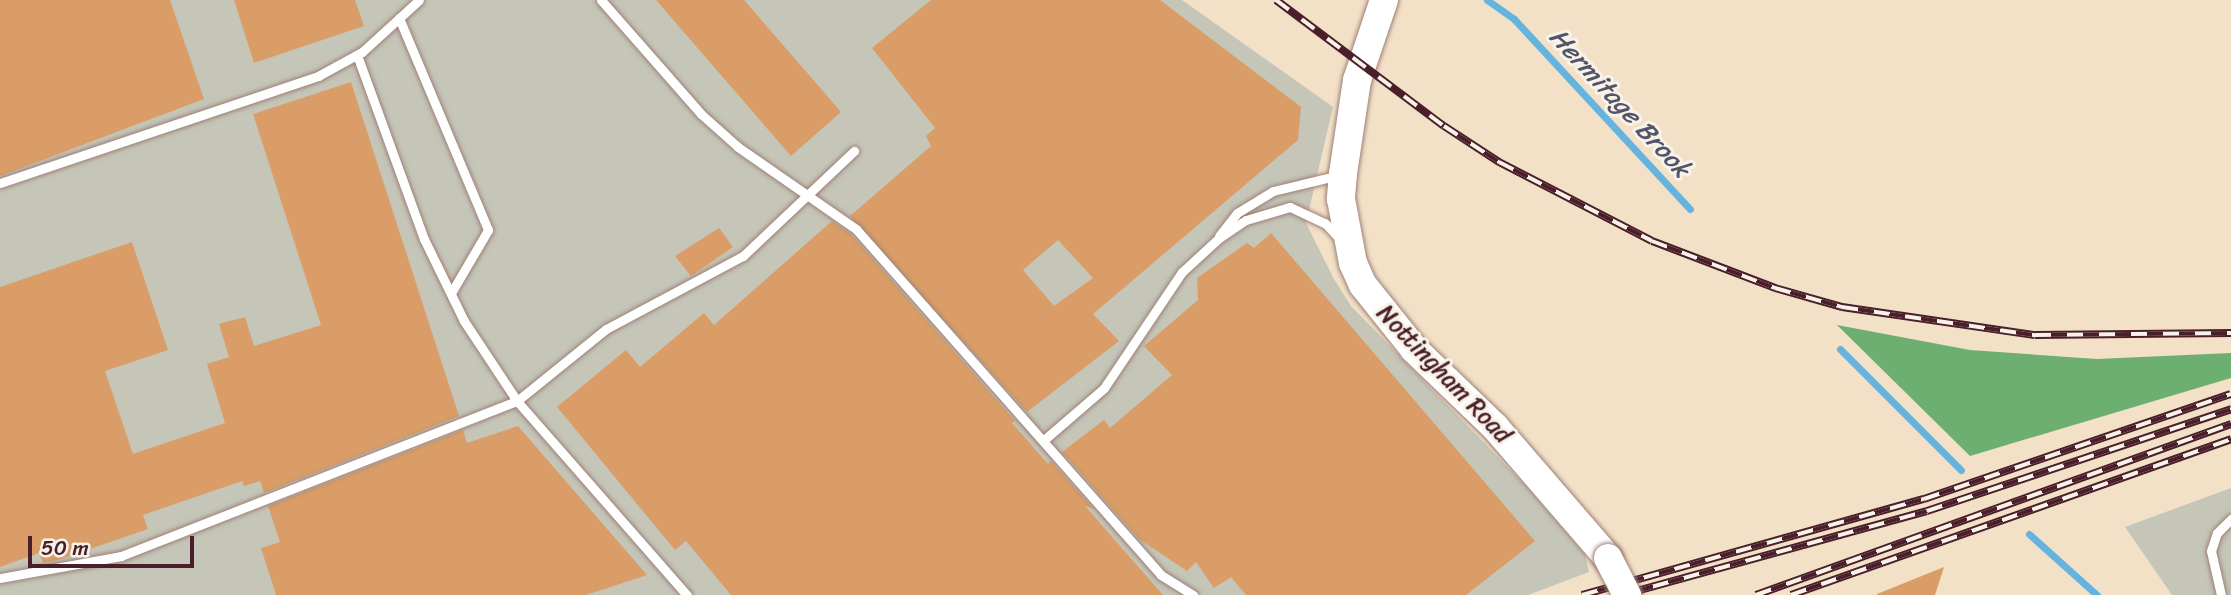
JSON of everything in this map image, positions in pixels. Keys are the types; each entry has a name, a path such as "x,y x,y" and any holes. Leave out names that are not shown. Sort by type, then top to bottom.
{"main road":[{"name":"Nottingham Road","path":"1384,0 1369,37 1350,112 1341,199 1350,252 1363,285 1383,313 1524,458 1608,558 1627,595"}],"lane":[{"path":"0,183 318,76 357,55 419,0"},
{"path":"601,0 701,114 804,197 856,229 1045,439 1161,575 1192,595"},
{"path":"399,18 488,230 451,293"},
{"path":"357,55 425,239 451,293 517,401 687,595"},
{"path":"0,578 121,556 517,401 606,329 743,256 854,151"},
{"path":"1219,238 1227,222 1265,195 1343,174"},
{"path":"1045,439 1111,380 1182,272 1219,238 1246,220 1290,207 1325,223 1350,252"},
{"path":"2221,595 2211,551 2217,533 2231,519"}],"shaded area":[{"path":"0,0 1182,0 1333,107 1306,223 1334,279 1351,306 1530,490 1585,554 1589,572 1528,595 0,595"},
{"path":"2231,488 2231,595 2172,595 2125,527"}],"green space":[{"path":"1837,325 1970,350 2097,359 2231,353 2231,378 1970,456"}],"building":[{"path":"0,0 170,0 204,99 0,176"},
{"path":"234,0 355,0 364,26 254,63"},
{"path":"656,0 744,0 841,112 791,156"},
{"path":"931,0 1160,0 1301,107 1298,140 1093,314 1119,341 1027,412 850,216 931,146 926,136 935,128 872,48","holes":["1058,240 1093,278 1054,306 1023,270"]},
{"path":"351,82 459,416 264,493 260,481 244,486 242,481 143,515 148,529 58,560 43,563 39,553 0,567 0,287 132,242 168,350 105,371 133,454 225,423 207,364 229,357 219,324 245,317 254,346 321,325 253,114"},
{"path":"832,221 851,234 1015,421 1012,423 1048,464 1051,461 1094,509 1085,506 1163,595 731,595 686,541 675,550 557,407 626,350 640,367 704,313 714,325"},
{"path":"719,228 733,247 691,276 675,256"},
{"path":"1271,233 1535,541 1466,595 1246,595 1231,577 1214,588 1196,562 1187,571 1139,539 1062,452 1104,420 1110,428 1172,375 1144,346 1198,300 1197,278 1247,243 1254,248"},
{"path":"518,426 647,575 586,595 276,595 261,548 280,542 268,506 463,430 467,443"},
{"path":"1944,567 1935,595 1877,595 1877,594"}],"waterway":[{"name":"Hermitage Brook","path":"1487,0 1514,19 1690,209"},
{"name":"Hermitage Brook","path":"1840,349 1961,470"},
{"name":"Hermitage Brook","path":"2029,534 2097,595"}],"railway":[{"path":"1276,0 1444,126 1499,162 1652,241 1775,288 1842,307 2035,335 2231,333"},
{"path":"1582,595 1924,499 2231,394"},
{"path":"1622,595 1927,511 2231,409"},
{"path":"1756,595 2231,424"},
{"path":"1791,595 2231,439"}]}
